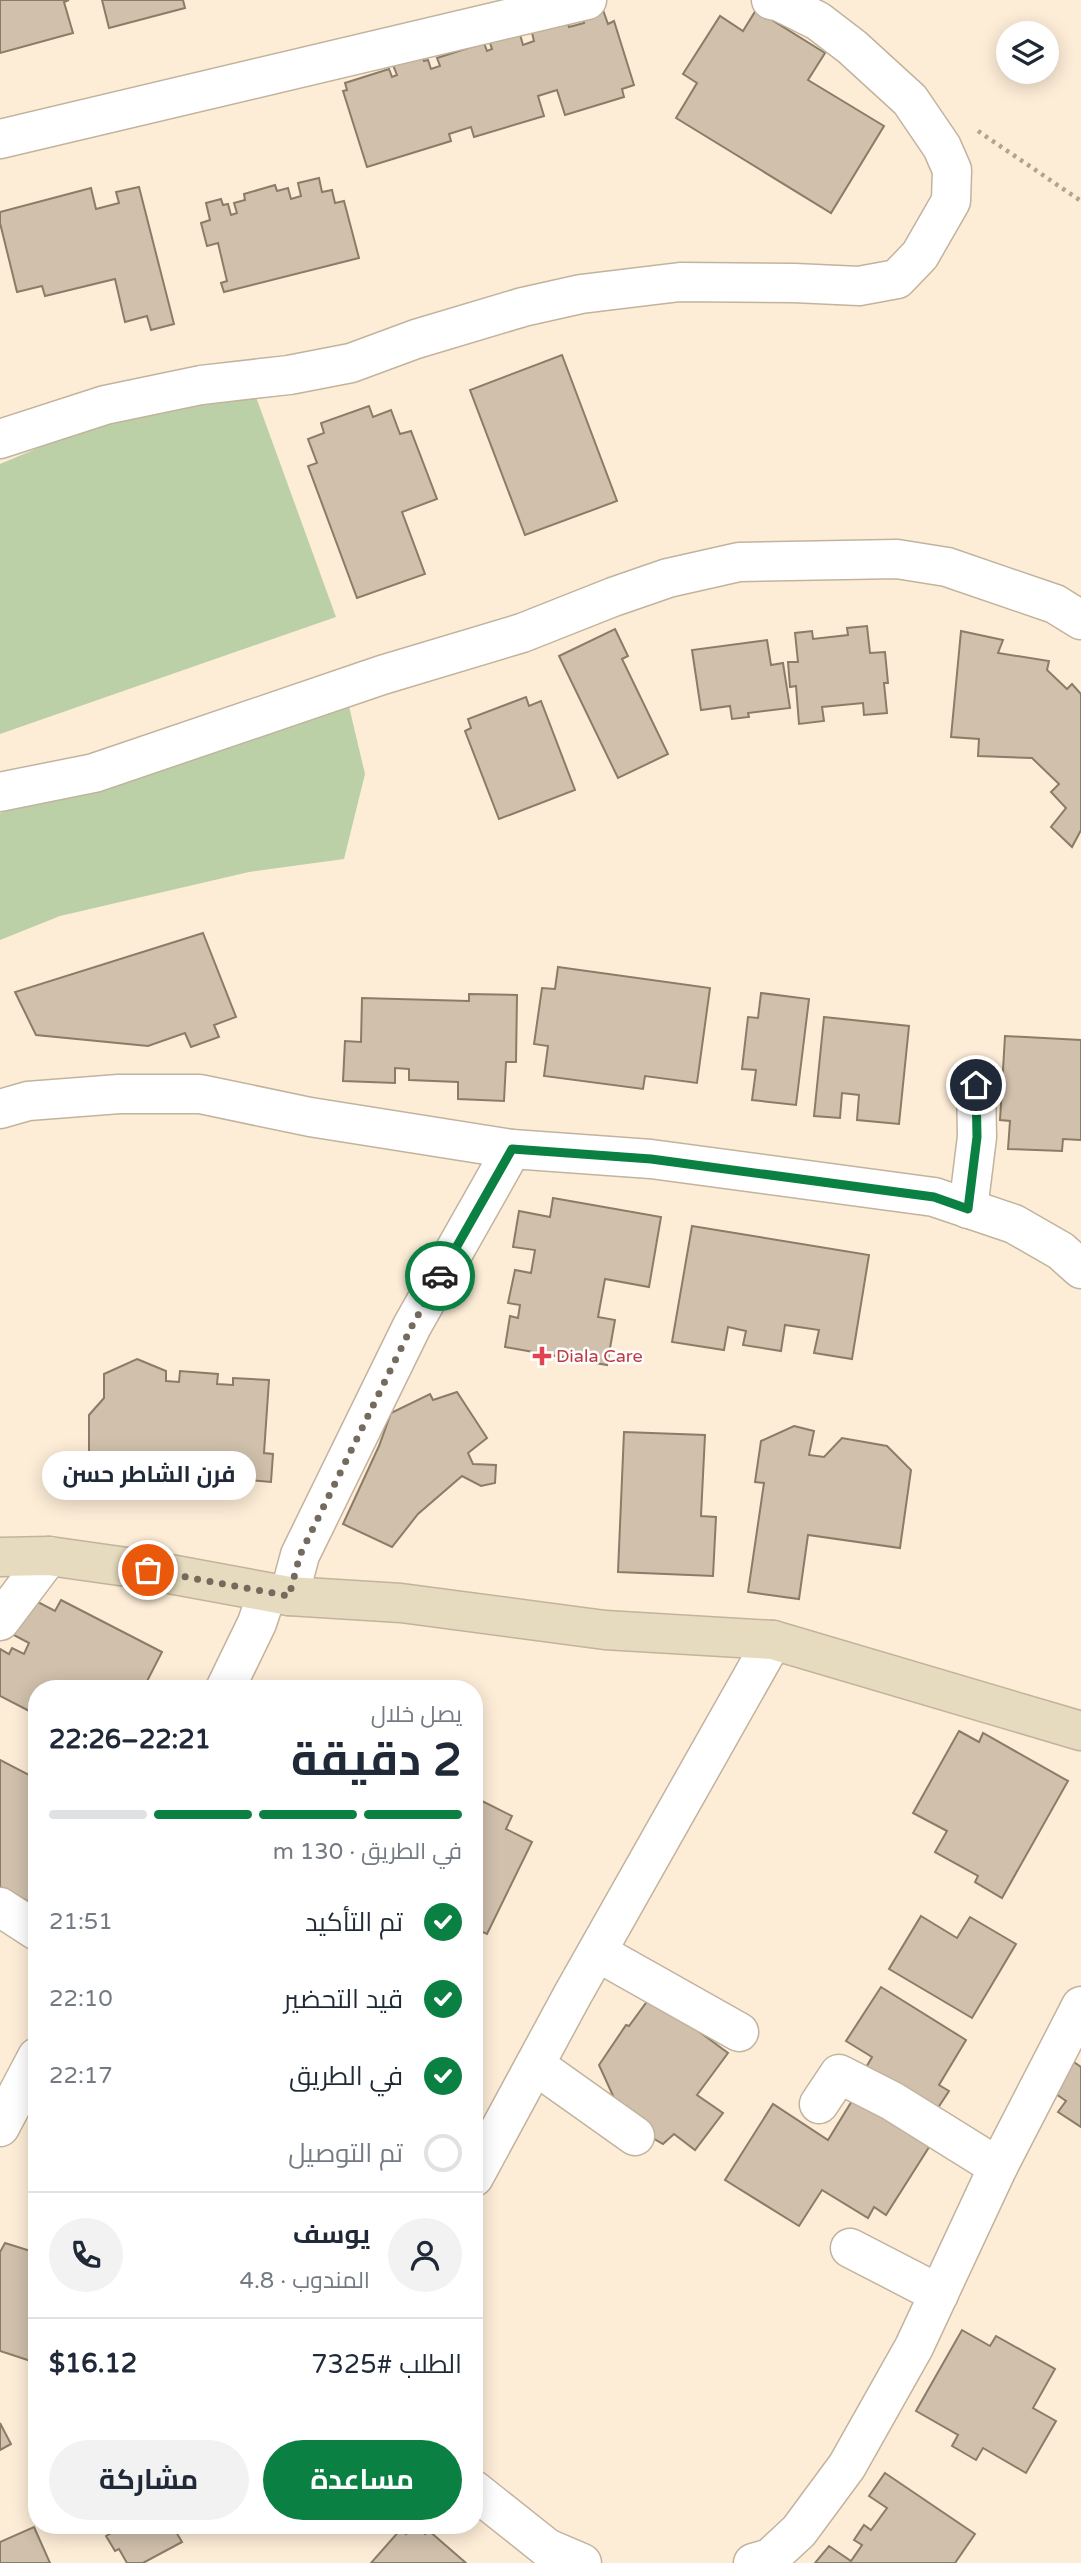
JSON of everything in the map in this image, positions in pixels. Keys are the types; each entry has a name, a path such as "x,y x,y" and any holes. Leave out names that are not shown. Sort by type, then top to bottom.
{"street":[{"path":"0,139 587,0"},
{"path":"0,439 105,405 201,385 351,363 416,339 523,307 581,294 680,282 794,282 859,286 897,279 920,255 951,201 952,170 943,147 910,100 852,47 818,21 771,0"},
{"path":"0,792 94,773 370,679 522,633 668,578 739,562 897,559 947,568 1055,604 1081,620"},
{"path":"968,1209 977,1137 976,1085"},
{"path":"0,1109 28,1101 93,1096 200,1094 310,1117 512,1149 651,1159 934,1197 1014,1224 1061,1251 1081,1269"},
{"path":"229,1680 257,1623 278,1594 300,1555 412,1326 512,1149"},
{"path":"0,1621 49,1556"},
{"path":"0,1557 49,1556 148,1570 278,1594 401,1603 605,1630 773,1640 1081,1731"},
{"path":"483,2160 773,1640"},
{"path":"0,1907 28,1925"},
{"path":"597,1952 739,2032"},
{"path":"753,2563 794,2553 799,2531 847,2466 914,2347 998,2166 1081,2006"},
{"path":"535,2065 635,2136"},
{"path":"0,2127 28,2074"},
{"path":"819,2104 839,2074 892,2101 998,2166"},
{"path":"850,2248 939,2294"},
{"path":"483,2499 543,2556 582,2563"}],"path":[{"path":"973,128 986,134 1081,201"}],"green space":[{"path":"252,386 336,617 0,734 0,464 126,411"},
{"path":"347,698 365,774 344,859 249,872 60,916 0,940 0,813"}],"building":[{"path":"0,0 69,0 64,2 73,33 0,53"},
{"path":"102,0 183,0 185,8 109,28"},
{"path":"603,10 608,24 614,21 634,85 622,89 624,97 565,115 557,90 538,96 544,116 474,137 471,127 449,134 451,141 367,167 343,91 347,90 345,83 389,69 392,77 397,75 393,65 422,55 424,61 428,60 431,69 440,66 437,58 484,43 487,51 492,49 489,40 519,31 523,45 534,41 531,29 566,18 569,27 584,23 582,17"},
{"path":"756,10 825,53 808,80 884,126 831,213 676,118 697,83 683,74 720,16 743,31"},
{"path":"319,178 322,192 332,190 335,203 344,201 359,258 224,292 221,283 227,281 218,243 207,246 201,223 210,220 206,203 221,199 223,205 228,204 231,215 237,213 234,203 245,200 244,194 275,185 277,191 288,188 291,199 301,196 298,183"},
{"path":"139,187 174,324 151,330 147,316 125,322 115,279 45,296 42,286 17,292 0,223 0,212 91,188 96,209 119,203 116,192"},
{"path":"562,355 617,501 525,535 470,390"},
{"path":"369,406 373,417 391,410 400,434 411,431 437,499 402,512 425,574 357,598 308,466 317,463 308,439 324,433 321,423"},
{"path":"867,626 870,653 885,652 887,713 864,715 863,703 822,707 824,721 799,724 796,686 790,687 788,662 798,662 795,633 812,631 813,639 848,635 847,628"},
{"path":"615,629 628,656 622,659 668,754 618,778 559,656"},
{"path":"961,631 1003,640 998,653 1049,661 1047,670 1067,689 1072,684 1081,694 1081,830 1072,847 1051,827 1066,808 1051,792 1059,784 1032,758 978,756 979,739 951,737"},
{"path":"767,640 771,665 783,663 790,708 748,713 749,717 732,719 730,706 701,710 692,650"},
{"path":"526,697 529,706 541,701 575,790 499,819 465,731 471,728 468,719"},
{"path":"203,933 236,1017 214,1025 219,1037 191,1047 185,1033 148,1046 36,1035 15,992"},
{"path":"558,967 710,988 697,1083 645,1076 643,1089 544,1076 548,1046 534,1044 542,988 555,989"},
{"path":"761,993 809,999 796,1105 752,1100 756,1070 742,1069 748,1017 758,1018"},
{"path":"469,994 517,995 516,1062 506,1062 504,1101 458,1099 458,1082 409,1080 409,1069 395,1068 395,1083 343,1081 345,1041 361,1042 362,998 469,1001"},
{"path":"824,1017 909,1026 899,1124 857,1120 859,1095 842,1093 840,1118 814,1116"},
{"path":"1005,1036 1081,1040 1081,1140 1063,1139 1062,1151 1008,1149 1010,1121 1000,1120"},
{"path":"553,1198 661,1217 649,1287 605,1279 598,1317 615,1320 607,1365 505,1347 510,1316 518,1318 520,1305 508,1303 515,1270 531,1273 535,1250 513,1247 519,1211 550,1217"},
{"path":"692,1226 869,1255 852,1359 814,1353 819,1330 785,1325 781,1351 743,1345 746,1331 728,1327 724,1350 672,1342"},
{"path":"137,1359 166,1371 166,1381 179,1382 180,1371 218,1374 217,1384 233,1385 233,1378 269,1380 264,1453 273,1454 271,1482 250,1480 249,1488 150,1482 150,1495 89,1490 89,1415 104,1398 104,1374"},
{"path":"457,1392 487,1438 468,1453 473,1464 496,1465 495,1483 481,1486 462,1476 418,1514 392,1547 343,1524 391,1413 430,1394 433,1400"},
{"path":"794,1426 814,1431 809,1455 824,1457 842,1438 887,1446 911,1470 900,1548 808,1535 799,1599 748,1592 764,1483 755,1482 761,1441"},
{"path":"624,1432 705,1435 701,1516 716,1517 713,1576 618,1572"},
{"path":"61,1600 162,1652 148,1680 28,1680 28,1710 0,1696 0,1649 9,1654 12,1648 24,1654 29,1643 8,1632 36,1601 55,1611"},
{"path":"959,1731 979,1742 983,1733 1068,1781 1002,1898 975,1882 978,1876 935,1852 947,1831 913,1813"},
{"path":"0,1760 28,1774 28,1901 0,1887"},
{"path":"483,1802 512,1816 506,1829 532,1842 487,1934 483,1932"},
{"path":"921,1916 957,1938 970,1917 1016,1944 972,2018 889,1969"},
{"path":"881,1987 966,2040 939,2085 949,2091 934,2114 864,2071 872,2057 846,2041"},
{"path":"651,1996 728,2053 697,2095 723,2113 695,2150 674,2134 663,2144 625,2122 599,2065 626,2025 629,2026"},
{"path":"1068,2058 1081,2067 1081,2127 1058,2112 1066,2101 1056,2094 1061,2087 1055,2084"},
{"path":"855,2096 931,2144 886,2215 874,2207 868,2218 822,2190 799,2226 725,2180 773,2104 828,2140"},
{"path":"5,2243 28,2250 28,2360 0,2351 0,2252"},
{"path":"962,2330 990,2346 996,2336 1055,2369 1033,2408 1056,2421 1026,2473 983,2448 976,2460 952,2446 958,2435 916,2411"},
{"path":"0,2423 11,2444 0,2450"},
{"path":"885,2473 975,2534 955,2563 815,2563 829,2546 851,2561 862,2545 854,2540 864,2525 871,2530 887,2508 869,2496"},
{"path":"28,2530 28,2534 37,2534 50,2563 0,2563 0,2542"},
{"path":"177,2534 182,2542 143,2563 127,2563 119,2549 115,2551 106,2536"},
{"path":"397,2534 433,2534 466,2563 371,2563"}],"way so far":[{"path":"148,1570 289,1596 300,1555 412,1326 440,1276"}],"place":[{"name":"Diala Care","path":"542,1356"},
{"name":"فرن الشاطر حسن","path":"148,1570"}],"route":[{"path":"440,1276 512,1149 651,1159 934,1197 968,1209 977,1137 976,1085"}]}
